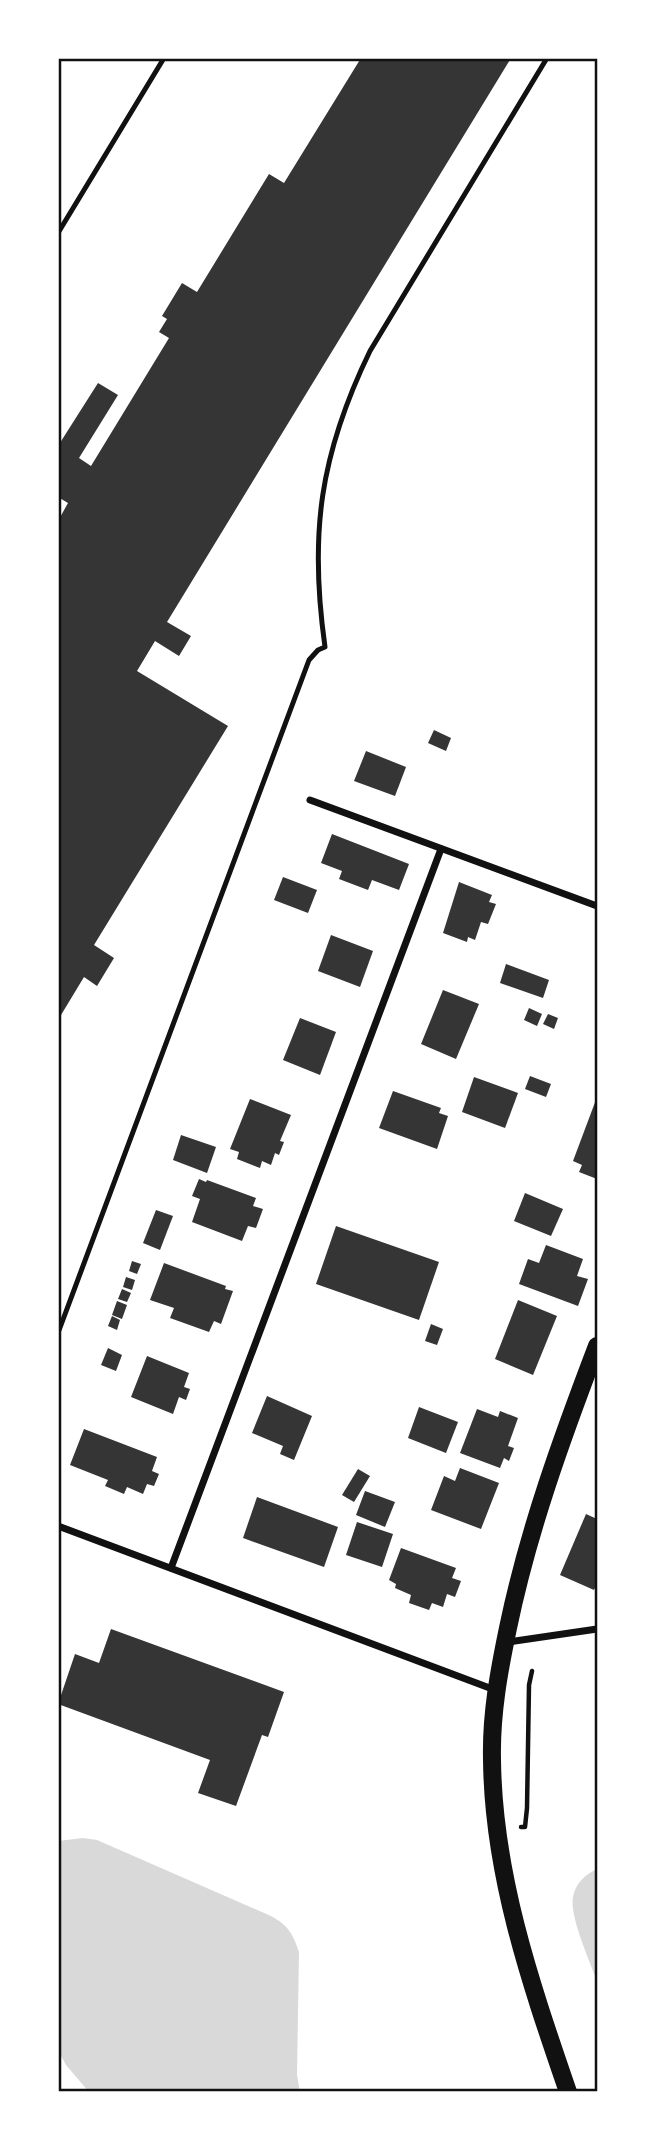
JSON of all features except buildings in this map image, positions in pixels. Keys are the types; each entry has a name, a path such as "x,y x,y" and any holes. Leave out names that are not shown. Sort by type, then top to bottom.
{"main road":[{"path":"567,2089 523,1959 507,1891 493,1794 492,1758 495,1690 517,1587 539,1509 597,1346"}],"street":[{"path":"310,800 597,906"},
{"path":"171,1569 441,849"},
{"path":"58,1526 495,1690"},
{"path":"505,1643 597,1629"}],"lane":[{"path":"58,233 164,58"},
{"path":"58,1333 309,660 325,647 317,571 318,533 329,458 349,397 370,351 547,58"}],"path":[{"path":"525,1827 529,1685 532,1671"}],"shaded area":[{"path":"83,1838 97,1840 271,1916 286,1927 299,1952 297,2075 300,2092 89,2092 66,2065 58,2050 58,1841"},
{"path":"597,1869 597,1981 574,1915 573,1897 579,1883"}]}
